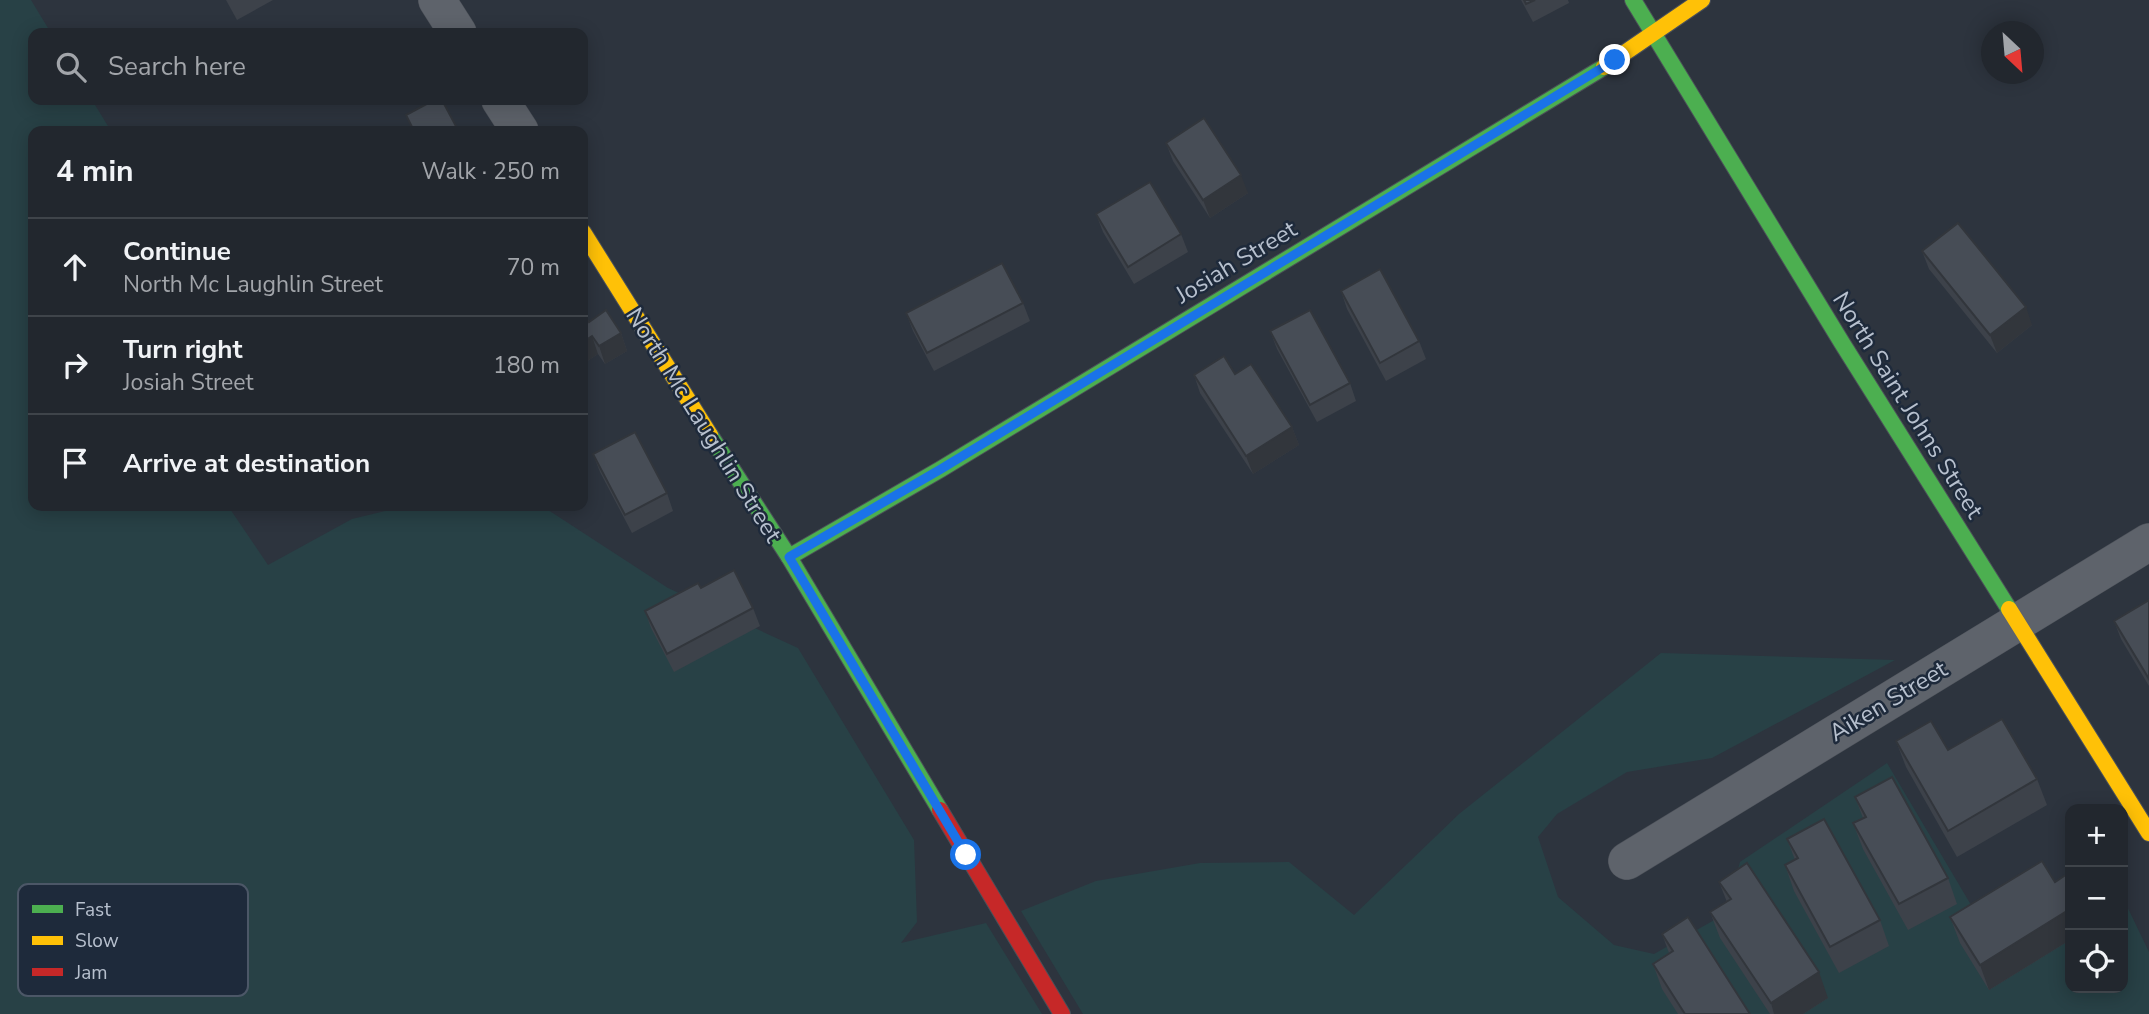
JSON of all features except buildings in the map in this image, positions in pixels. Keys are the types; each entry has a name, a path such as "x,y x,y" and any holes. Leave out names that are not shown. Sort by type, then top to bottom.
{"street":[{"path":"437,0 455,28"},
{"name":"North Saint Johns Street","path":"1633,0 1842,342 2149,833"},
{"name":"Josiah Street","path":"789,557 941,469 1603,68 1702,0"},
{"path":"503,105 517,126"},
{"name":"North Mc Laughlin Street","path":"588,240 789,557 1062,1014"},
{"name":"Aiken Street","path":"1628,861 2149,542"}],"green space":[{"path":"0,0 31,0 48,28 28,28 28,105 95,105 108,126 28,126 28,511 231,511 268,565 352,519 385,511 550,511 668,588 798,648 914,840 917,922 901,943 986,923 1042,1014 0,1014"},
{"path":"1661,653 1895,660 1712,758 1627,772 1557,814 1538,837 1558,897 1614,945 1654,954 1725,914 1740,862 1887,763 1987,932 2065,891 2065,993 2128,993 2128,908 2149,952 2149,1014 1083,1014 1021,911 1096,881 1200,863 1289,862 1354,915 1459,814"}],"traffic: fast":[{"path":"1633,0 1842,343 2009,609"},
{"path":"789,557 941,469 1604,67"},
{"path":"710,435 789,557 940,810"}],"traffic: slow":[{"path":"1604,67 1702,0"},
{"path":"588,240 710,435"},
{"path":"2009,609 2149,833"}],"traffic: jam":[{"path":"940,810 1062,1014"}],"route":[{"path":"966,855 789,557 941,469 1615,60"}]}
